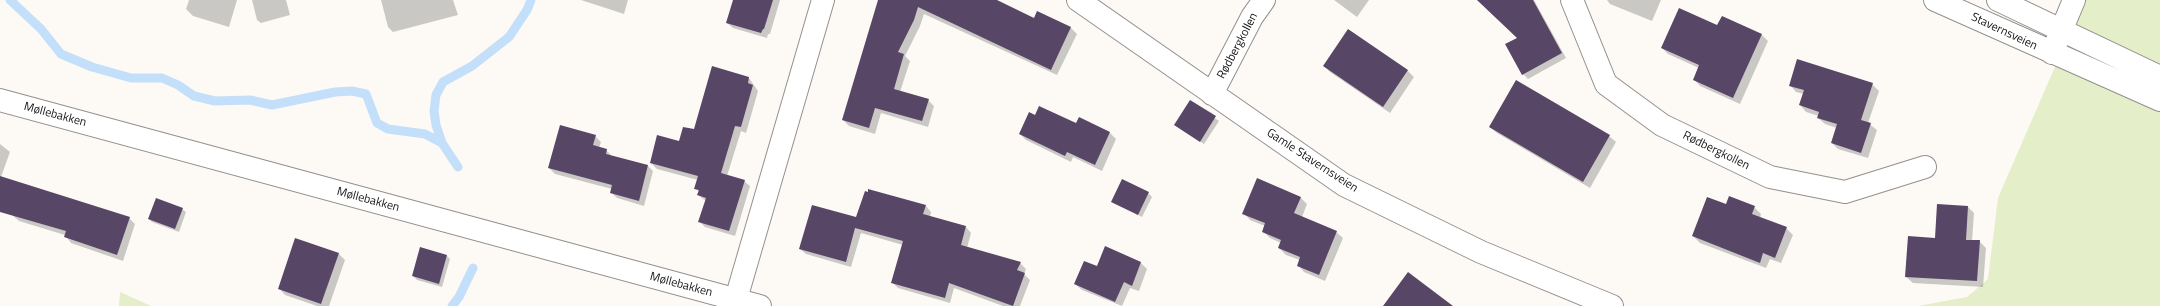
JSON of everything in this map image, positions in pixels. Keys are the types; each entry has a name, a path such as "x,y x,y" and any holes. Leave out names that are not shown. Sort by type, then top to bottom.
{"street":[{"path":"736,300 822,0"},
{"name":"Gamle Stavernsveien","path":"1078,0 1344,185 1481,252 1612,306"},
{"name":"Rødbergkollen","path":"1212,94 1252,18 1264,0"},
{"name":"Rødbergkollen","path":"1572,0 1606,84 1662,125 1770,177 1845,192 1925,167"},
{"name":"Stavernsveien","path":"1935,0 2160,100"},
{"path":"1998,0 2160,77"},
{"name":"Stavernsveien","path":"2052,53 2074,0"},
{"name":"Møllebakken","path":"0,100 760,306"}],"green space":[{"path":"2084,0 2160,0 2160,306 1918,306 1967,297 1988,279 1998,198"},
{"path":"120,292 151,306 119,306"}],"building":[{"path":"733,0 773,0 764,29 761,33 726,23"},
{"path":"878,0 997,0 1034,18 1037,11 1071,27 1051,70 918,7 914,20 898,52 904,54 894,89 929,99 922,121 875,108 869,128 842,120"},
{"path":"1477,0 1533,0 1562,53 1522,75 1505,44 1517,38"},
{"path":"1679,8 1717,25 1722,16 1762,34 1733,98 1693,80 1699,65 1661,48"},
{"path":"1348,29 1408,70 1383,107 1323,66"},
{"path":"1797,59 1873,83 1861,120 1871,123 1861,153 1831,143 1837,124 1817,118 1819,112 1799,105 1804,90 1789,86"},
{"path":"712,66 749,77 748,83 753,85 741,127 735,126 721,173 745,180 729,231 698,222 706,198 697,195 699,190 694,189 698,176 650,163 657,135 679,141 683,127 694,129"},
{"path":"1516,80 1610,135 1583,182 1489,127"},
{"path":"1190,100 1216,116 1200,142 1174,125"},
{"path":"1039,106 1076,123 1079,117 1110,132 1095,165 1067,152 1065,156 1019,134 1029,112 1035,115"},
{"path":"560,125 596,135 593,145 607,149 606,154 648,165 639,201 610,193 612,185 548,168"},
{"path":"0,176 130,217 117,255 64,237 66,231 0,212"},
{"path":"1257,178 1301,197 1294,213 1337,231 1319,275 1297,266 1300,257 1278,248 1281,240 1262,232 1265,223 1242,214"},
{"path":"1122,179 1149,192 1138,215 1111,202"},
{"path":"868,189 926,205 923,214 966,226 961,245 1021,262 1017,270 1025,273 1013,306 949,283 945,298 891,283 903,241 855,228 846,262 799,249 812,205 856,217 865,191 868,192"},
{"path":"1729,196 1755,206 1752,214 1787,227 1775,258 1763,253 1760,263 1692,236 1707,197 1726,204"},
{"path":"156,198 183,208 175,229 148,219"},
{"path":"1937,204 1968,206 1966,240 1980,240 1977,281 1905,277 1908,236 1935,238"},
{"path":"295,238 339,253 321,304 278,289"},
{"path":"1105,246 1141,262 1132,286 1124,282 1115,302 1074,284 1084,261 1097,266"},
{"path":"420,247 447,255 439,284 412,276"},
{"path":"1408,272 1453,306 1383,306"}],"waterway":[{"path":"10,0 41,29 61,54 92,67 131,78 162,78 178,85 194,96 215,101 250,100 272,105 335,92 352,91 366,94 377,123 388,129 425,134 442,143 458,167"},
{"path":"442,143 436,125 434,111 436,95 443,82 472,66 509,37 527,10 531,0"},
{"path":"452,306 459,297 473,268"}]}
